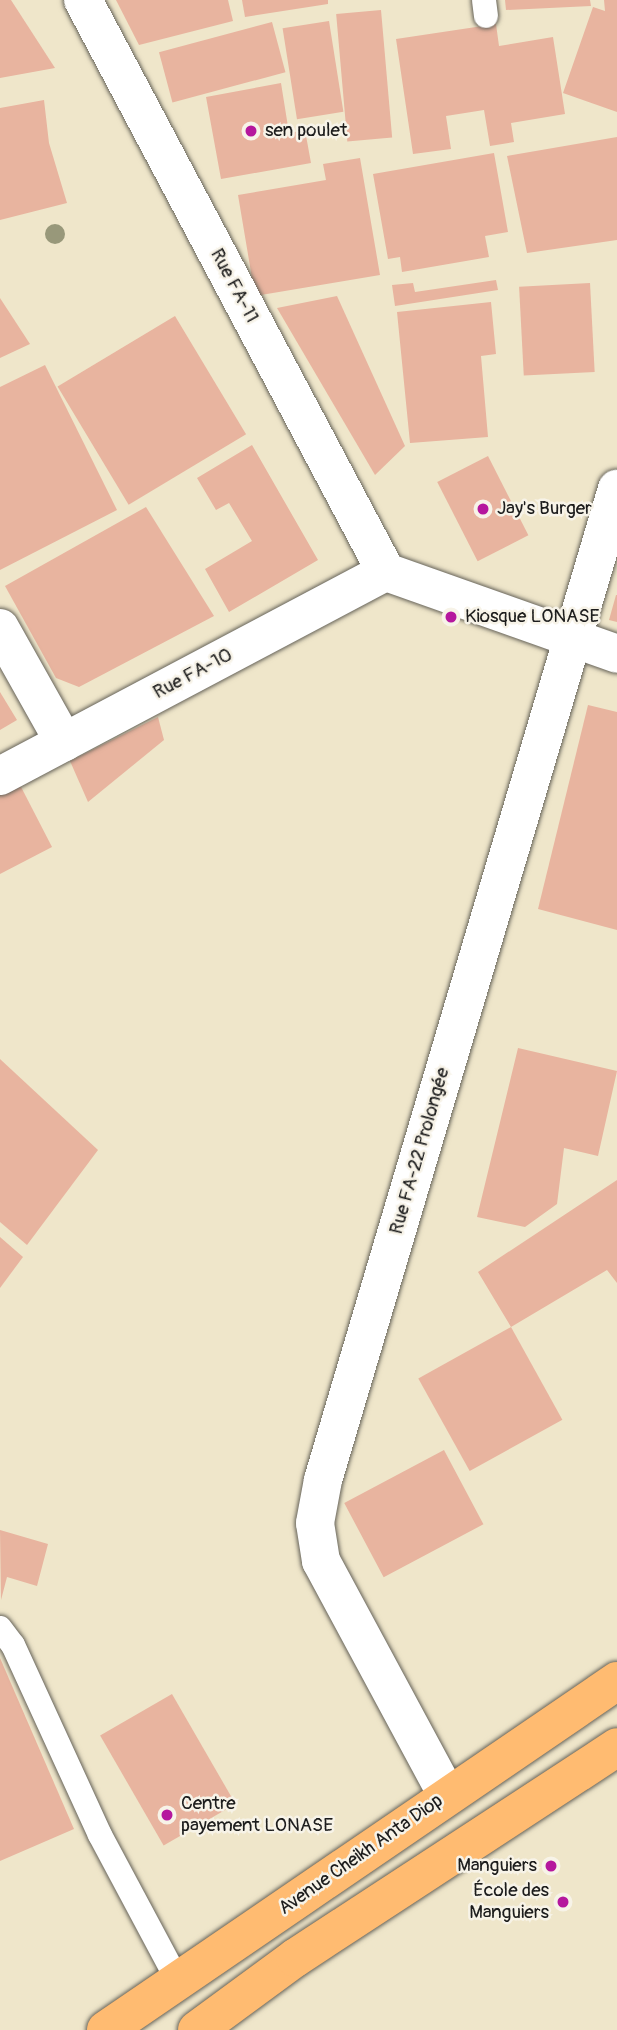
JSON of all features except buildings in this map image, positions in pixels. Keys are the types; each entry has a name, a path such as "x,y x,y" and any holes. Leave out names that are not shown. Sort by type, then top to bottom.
{"main road":[{"name":"Avenue Cheikh Anta Diop","path":"106,2030 447,1795 617,1682"},
{"path":"197,2030 295,1958 617,1747"}],"street":[{"name":"Rue FA-11","path":"83,0 386,572"},
{"name":"Rue FA-22 Prolongée","path":"447,1795 320,1560 315,1523 323,1480 617,489"},
{"path":"386,572 617,654"},
{"name":"Rue FA-10","path":"0,776 386,572"},
{"path":"0,628 64,743"}],"lane":[{"path":"0,1628 13,1645 100,1835 178,1982"}],"place":[{"name":"sen poulet","path":"251,131"},
{"name":"Jay's Burger","path":"483,509"},
{"name":"Kiosque LONASE","path":"451,617"},
{"name":"Centre payement LONASE","path":"167,1815"},
{"name":"Manguiers","path":"551,1866"},
{"name":"École des Manguiers","path":"563,1902"}]}
